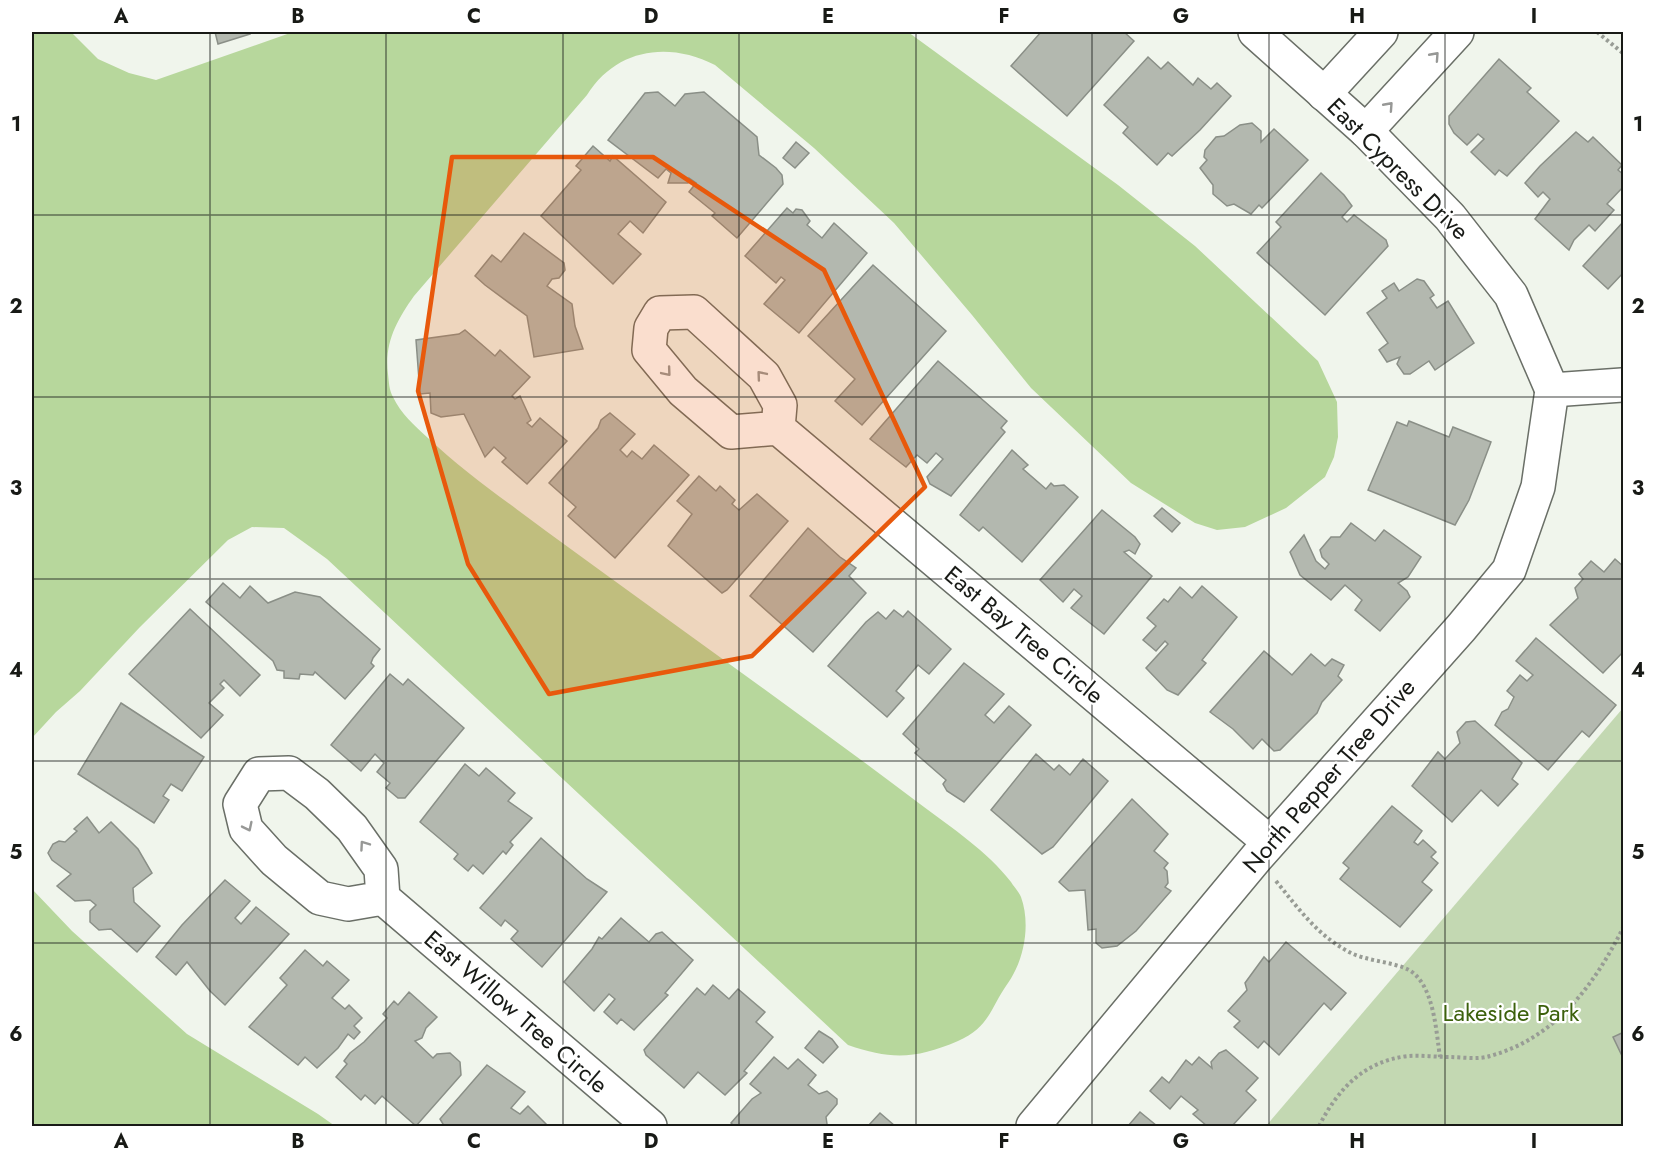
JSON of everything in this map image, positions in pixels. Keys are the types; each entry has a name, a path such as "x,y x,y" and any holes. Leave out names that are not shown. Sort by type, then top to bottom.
{"street":[{"name":"East Cypress Drive","path":"1255,32 1366,131 1450,217 1511,295 1552,390"},
{"path":"1324,94 1381,32"},
{"path":"1366,131 1457,32"},
{"path":"1552,390 1622,385"},
{"name":"North Pepper Tree Drive","path":"1033,1126 1263,850 1461,628 1509,570 1538,487 1552,390"},
{"name":"East Bay Tree Circle","path":"778,428 1263,850"},
{"path":"289,773 317,794 352,828 381,869 383,898 348,904 320,898 274,860 246,829 240,804 259,774 289,773"},
{"name":"East Willow Tree Circle","path":"383,898 650,1126"}],"path":[{"path":"1597,32 1623,54"},
{"path":"1263,850 1319,932 1351,953 1409,970 1426,988 1435,1020 1440,1057"},
{"path":"1319,1126 1327,1110 1348,1082 1377,1064 1408,1056 1488,1057 1524,1044 1553,1023 1586,990 1608,957 1623,926"}],"highlighted area":[{"path":"452,157 653,157 824,270 925,487 752,656 549,694 468,564 418,391"}],"green space":[{"name":"Lakeside Park","path":"1623,708 1623,1126 1266,1126"}],"shaded area":[{"path":"32,32 71,32 98,59 129,73 156,80 293,32 908,32 1118,185 1195,246 1318,361 1337,402 1338,437 1334,457 1325,477 1286,508 1245,527 1217,530 1195,523 1131,483 1031,388 894,223 814,148 715,65 679,53 661,52 628,59 599,80 414,296 397,323 390,342 387,363 391,392 404,414 428,438 456,463 501,497 957,831 1002,871 1020,895 1026,930 1022,953 1014,974 977,1030 943,1047 916,1054 891,1055 848,1045 327,559 284,528 252,527 228,540 32,738"},
{"path":"32,889 72,931 187,1034 335,1126 32,1126"}],"building":[{"path":"215,32 249,32 250,34 218,44"},
{"path":"1041,32 1124,32 1134,41 1067,116 1011,66"},
{"path":"1148,57 1161,69 1168,62 1193,85 1198,78 1211,89 1217,83 1231,96 1200,130 1172,156 1168,153 1157,165 1123,133 1128,127 1104,105"},
{"path":"1499,59 1531,88 1527,92 1559,121 1507,176 1499,170 1495,175 1471,152 1484,139 1478,134 1467,145 1454,133 1449,124 1449,116"},
{"path":"658,92 675,106 685,94 704,92 757,137 759,155 782,175 783,184 737,238 712,216 715,213 689,192 696,183 689,178 688,183 668,183 671,173 666,169 658,178 608,140 645,93"},
{"path":"1252,123 1261,131 1261,142 1274,129 1308,160 1262,208 1259,205 1251,214 1234,204 1227,206 1213,194 1213,185 1200,168 1207,160 1204,157 1205,150 1216,137 1224,136 1240,125"},
{"path":"1576,132 1588,142 1593,137 1622,165 1618,170 1624,175 1624,186 1607,204 1614,210 1595,231 1589,225 1574,240 1569,250 1535,219 1550,199 1543,192 1538,197 1525,183"},
{"path":"796,142 809,153 795,168 783,158"},
{"path":"593,146 610,161 613,156 666,202 643,233 630,221 618,234 641,254 613,284 541,216 581,170 576,166"},
{"path":"1321,173 1352,206 1342,217 1347,222 1354,215 1386,240 1388,246 1325,315 1257,253 1281,227 1276,222"},
{"path":"787,208 793,213 796,209 802,210 810,221 807,225 822,238 834,223 867,253 799,333 764,304 785,280 781,277 776,283 745,256"},
{"path":"1624,221 1624,272 1608,289 1583,266"},
{"path":"524,233 564,263 565,270 559,278 552,279 547,286 572,304 575,326 583,349 534,357 527,316 475,276 492,255 501,262"},
{"path":"873,265 946,331 862,425 835,401 855,379 808,336"},
{"path":"1417,279 1424,281 1434,295 1430,298 1437,308 1448,301 1474,343 1435,370 1429,361 1410,374 1404,374 1397,364 1400,357 1387,362 1379,350 1388,343 1367,313 1387,298 1382,291 1394,283 1399,291"},
{"path":"465,330 495,356 500,350 530,377 512,396 515,399 520,396 531,420 527,423 532,427 540,418 567,441 527,484 502,462 506,458 494,447 485,457 464,414 441,417 431,413 430,393 420,394 416,340 459,334"},
{"path":"938,361 1007,421 1001,428 1005,432 951,496 930,484 927,477 943,459 936,453 927,463 917,455 906,467 870,439"},
{"path":"610,413 635,434 620,450 627,457 632,451 642,459 654,445 689,475 615,558 568,516 576,507 549,483 598,428 601,420"},
{"path":"1409,421 1449,437 1453,427 1491,442 1469,500 1455,525 1368,490 1397,422 1407,426"},
{"path":"1012,450 1028,465 1023,469 1046,489 1051,483 1054,486 1064,485 1078,497 1022,562 983,527 979,531 960,515"},
{"path":"699,476 716,491 720,486 735,500 732,504 739,510 757,494 788,521 722,593 668,546 692,514 677,501"},
{"path":"1162,508 1180,523 1172,532 1154,516"},
{"path":"1102,510 1135,537 1140,544 1135,554 1129,550 1124,552 1152,576 1104,634 1071,608 1082,596 1074,589 1063,602 1040,580"},
{"path":"1351,523 1375,541 1384,530 1421,557 1408,577 1398,583 1410,597 1380,631 1355,610 1362,600 1345,585 1331,600 1300,575 1290,552 1304,535 1316,561 1325,569 1329,564 1322,557 1320,550 1331,537 1340,537"},
{"path":"808,528 856,568 849,576 866,593 813,652 750,596"},
{"path":"1615,559 1624,567 1624,651 1603,673 1550,625 1578,598 1575,588 1583,579 1579,574 1591,561 1604,572"},
{"path":"223,583 240,598 250,586 268,603 295,592 320,597 380,649 371,663 374,666 345,699 315,672 313,675 300,674 299,679 284,678 284,671 277,670 273,661 206,602"},
{"path":"1202,586 1237,617 1202,660 1206,663 1178,695 1167,690 1146,668 1168,644 1165,641 1156,651 1143,640 1156,626 1147,618 1164,599 1168,602 1180,587 1192,598"},
{"path":"190,609 260,675 240,696 224,680 220,684 224,688 209,703 223,715 201,738 129,674"},
{"path":"894,610 903,617 908,611 951,649 929,674 918,665 896,691 904,698 887,717 828,666 866,622 878,612 886,619"},
{"path":"1536,638 1616,705 1589,737 1582,731 1548,770 1495,725 1514,697 1507,691 1520,675 1527,681 1533,675 1516,661"},
{"path":"1264,651 1292,675 1311,654 1325,666 1332,659 1344,665 1338,676 1342,680 1322,702 1317,713 1280,750 1274,751 1262,739 1253,749 1233,729 1210,712"},
{"path":"964,663 1004,694 985,715 994,723 1009,706 1031,725 964,802 947,791 943,784 946,780 915,753 919,749 903,734"},
{"path":"390,674 403,685 408,679 464,728 405,798 398,798 386,788 390,783 377,772 384,763 375,754 361,771 331,745"},
{"path":"121,703 204,757 182,791 171,784 163,796 169,800 154,823 78,774"},
{"path":"1475,721 1522,763 1512,779 1518,784 1498,806 1481,790 1452,822 1412,786 1438,752 1445,759 1460,743 1457,732 1466,722"},
{"path":"1036,754 1054,770 1059,765 1070,775 1083,759 1108,781 1053,847 1042,854 991,810"},
{"path":"465,764 479,776 486,768 515,793 508,801 532,818 510,842 513,845 506,854 503,851 483,874 473,865 468,871 454,859 458,854 420,822"},
{"path":"1132,799 1168,834 1154,851 1168,863 1164,868 1167,871 1168,883 1165,887 1171,891 1136,931 1117,946 1102,948 1096,943 1096,929 1088,930 1085,890 1069,891 1059,882"},
{"path":"1392,806 1422,831 1414,842 1418,845 1423,840 1436,852 1431,857 1438,863 1422,882 1432,890 1400,927 1340,879 1349,868 1343,863"},
{"path":"87,817 99,833 111,822 138,849 152,873 133,888 134,902 160,926 137,952 111,929 99,930 90,922 90,911 96,905 90,900 75,901 57,886 71,874 52,860 48,853 53,844 59,841 65,842 77,831 74,829"},
{"path":"541,838 587,879 607,892 542,967 511,939 518,931 505,920 501,926 480,908"},
{"path":"225,880 250,901 235,918 241,924 256,907 289,934 225,1005 210,991 187,962 176,975 156,957 182,925"},
{"path":"621,918 649,942 656,934 662,932 693,960 665,993 668,995 634,1030 621,1019 617,1024 604,1012 615,999 609,994 594,1011 564,982 592,949 599,937 602,939"},
{"path":"1286,942 1346,993 1331,1010 1324,1003 1279,1055 1264,1041 1258,1048 1234,1027 1240,1021 1228,1011 1247,990 1245,983 1264,957 1269,962"},
{"path":"305,950 323,966 327,961 349,980 332,998 345,1009 349,1005 362,1018 354,1026 360,1032 354,1039 348,1034 338,1048 317,1068 305,1057 298,1065 249,1027 287,985 280,978"},
{"path":"713,985 729,999 738,989 765,1012 756,1022 773,1037 744,1071 747,1073 725,1095 698,1072 684,1088 646,1055 644,1050 697,988 705,995"},
{"path":"409,992 437,1017 426,1028 422,1038 415,1041 433,1058 437,1054 450,1053 460,1062 461,1075 416,1126 382,1096 375,1104 365,1095 361,1100 336,1077 347,1064 344,1061 350,1053 387,1018 383,1014 394,1001 398,1005"},
{"path":"819,1031 832,1039 838,1047 823,1063 805,1048"},
{"path":"1624,1032 1624,1060 1613,1037"},
{"path":"1226,1050 1258,1078 1246,1091 1256,1100 1232,1126 1207,1126 1193,1114 1198,1110 1181,1096 1170,1109 1150,1091 1162,1077 1169,1083 1186,1060 1192,1065 1199,1057 1212,1068 1211,1062 1219,1053"},
{"path":"774,1057 788,1069 798,1059 816,1075 808,1085 819,1094 827,1091 837,1099 837,1104 826,1117 825,1126 734,1126 731,1123 752,1099 761,1093 750,1084"},
{"path":"487,1065 525,1092 511,1108 520,1114 528,1106 548,1126 446,1126 443,1124 440,1119"},
{"path":"1140,1112 1157,1126 1128,1126"},
{"path":"880,1113 895,1126 868,1126"}]}
